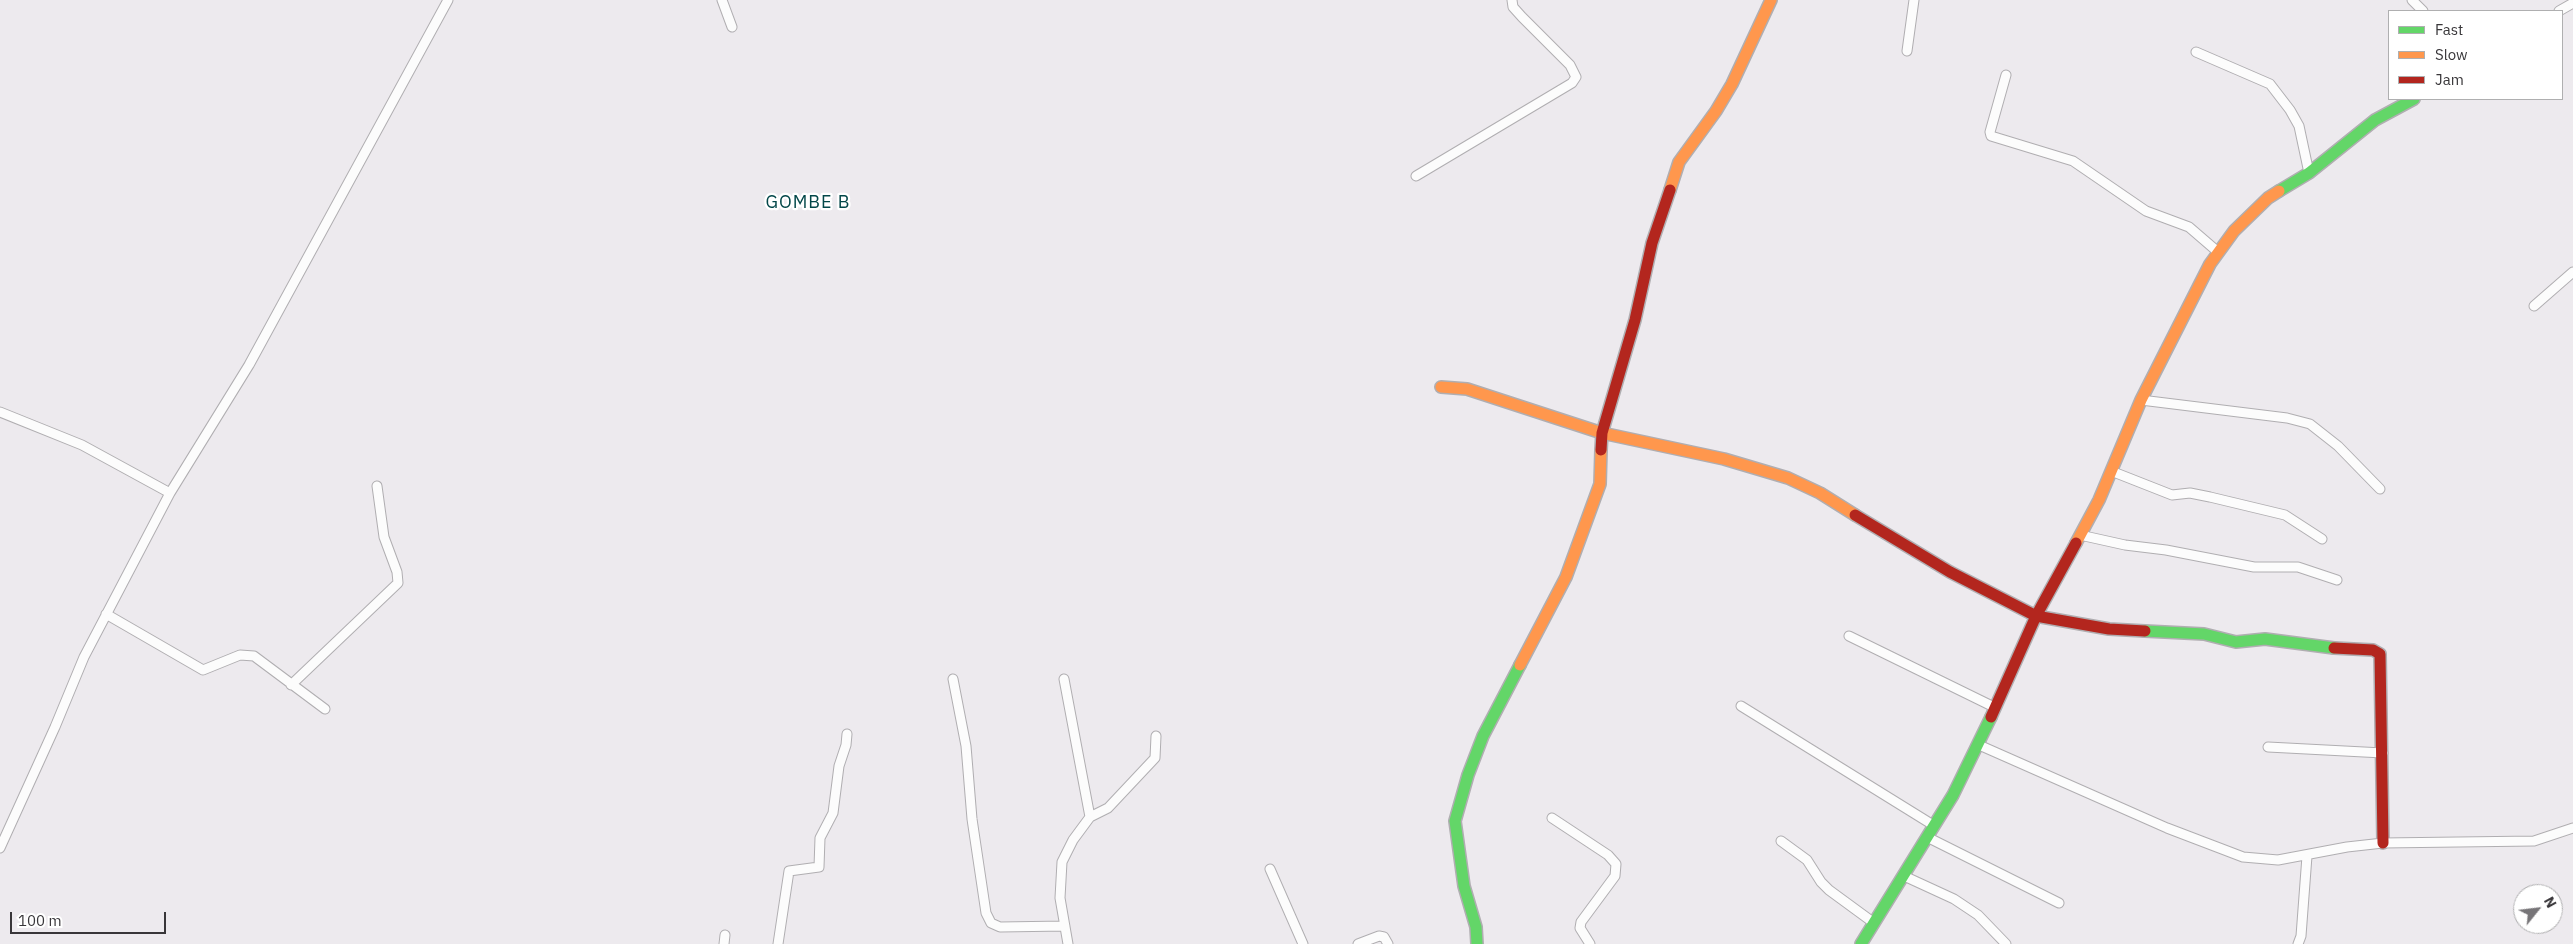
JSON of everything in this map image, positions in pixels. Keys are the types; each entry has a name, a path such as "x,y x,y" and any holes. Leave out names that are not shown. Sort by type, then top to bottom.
{"street":[{"path":"722,0 732,27"},
{"path":"1416,176 1572,83 1576,77 1570,65 1518,12 1512,0"},
{"path":"1477,944 1476,927 1464,886 1455,821 1483,736 1566,578 1600,484 1602,433 1635,320 1652,243 1679,162 1716,111 1732,84 1771,0"},
{"path":"1907,51 1914,0"},
{"path":"2412,0 2422,10"},
{"path":"0,848 55,727 84,657 106,614 170,493 249,365 445,1"},
{"path":"2561,10 2573,3"},
{"path":"2196,52 2270,84 2290,110 2299,126 2309,173"},
{"path":"2006,75 1990,132 1991,136 2073,161 2146,211 2189,227 2218,252"},
{"path":"1861,944 1953,795 1979,745 1994,707 2036,616 2080,535 2111,471 2141,400 2210,264 2234,231 2268,198 2309,173 2375,120 2412,100"},
{"path":"2534,306 2573,272"},
{"path":"1440,387 1467,390 1602,433 1724,459 1788,478 1820,493 1891,538 1950,572 2036,616 2109,630 2204,634 2236,642 2265,639 2309,646 2373,650 2380,654 2383,843"},
{"path":"2141,400 2287,418 2310,424 2338,446 2380,489"},
{"path":"0,412 82,445 170,493"},
{"path":"2111,471 2172,494 2190,493 2285,515 2322,539"},
{"path":"291,686 398,583 397,572 384,537 377,486"},
{"path":"2080,535 2125,545 2166,550 2254,567 2298,568 2337,580"},
{"path":"106,614 203,670 229,658 247,655 254,656 291,686 325,709"},
{"path":"1849,636 1994,707"},
{"path":"953,679 966,746 972,819 986,913 991,923 1000,927 1065,926"},
{"path":"1064,679 1090,817"},
{"path":"1741,706 1933,825"},
{"path":"778,944 789,871 819,867 820,838 833,813 838,766 846,745 847,734"},
{"path":"1068,944 1060,898 1062,862 1073,840 1090,817 1108,808 1156,758 1156,736"},
{"path":"1979,745 2167,828 2242,857 2278,860 2347,847 2383,843 2534,841 2573,828"},
{"path":"2268,747 2382,753"},
{"path":"1552,818 1608,855 1616,864 1615,876 1581,922 1580,928 1590,944"},
{"path":"1926,837 2059,903"},
{"path":"1781,841 1807,860 1821,882 1829,890 1874,923"},
{"path":"2298,944 2301,936 2307,856"},
{"path":"1270,869 1303,944"},
{"path":"1904,876 1954,899 1978,915 2006,944"},
{"path":"1358,944 1380,936 1384,937 1388,944"}],"traffic: fast":[{"path":"2279,191 2309,173 2375,120 2412,100"},
{"path":"2145,631 2204,634 2236,642 2265,639 2334,648"},
{"path":"1477,944 1476,927 1464,886 1455,821 1468,775 1483,736 1520,665"},
{"path":"1861,944 1953,795 1991,717"}],"traffic: slow":[{"path":"1670,190 1679,162 1716,111 1732,84 1771,0"},
{"path":"2076,543 2099,500 2141,400 2210,264 2234,231 2268,198 2279,191"},
{"path":"1441,387 1467,389 1602,433 1724,459 1788,478 1820,493 1855,515"},
{"path":"1520,665 1566,577 1600,484 1601,450"}],"traffic: jam":[{"path":"1601,450 1602,433 1635,320 1652,243 1670,190"},
{"path":"1855,515 1950,572 2036,616 2109,629 2145,631"},
{"path":"1991,717 2036,616 2076,543"},
{"path":"2334,648 2373,650 2380,654 2383,843"}],"district":[{"name":"GOMBE B","path":"808,203"}]}
